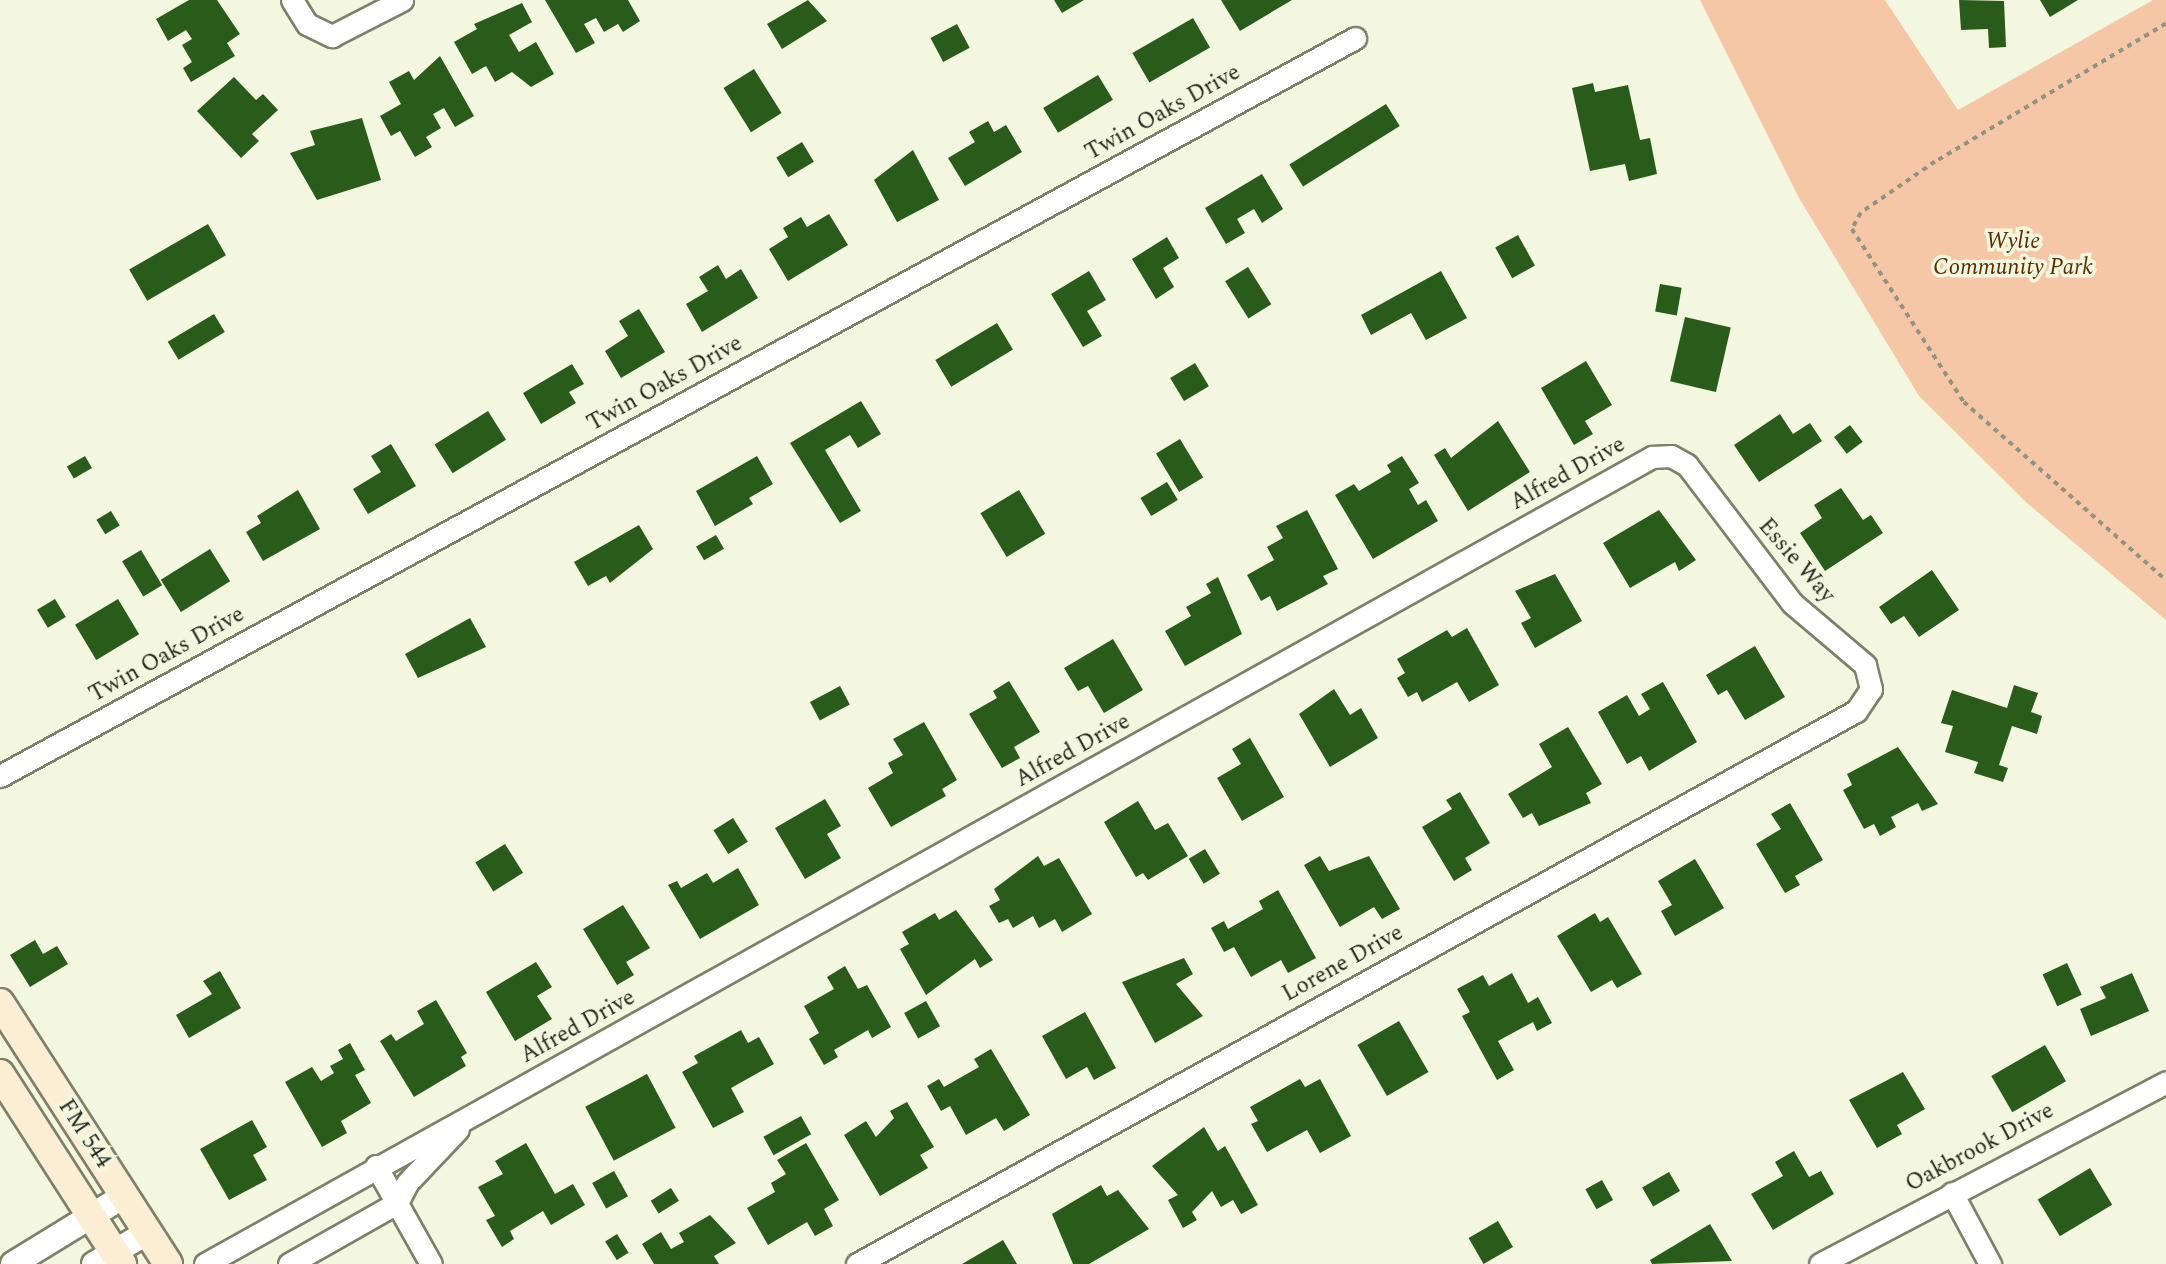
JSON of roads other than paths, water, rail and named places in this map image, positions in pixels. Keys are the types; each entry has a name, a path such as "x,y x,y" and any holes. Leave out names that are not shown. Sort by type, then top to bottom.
{"main road":[{"name":"FM 544","path":"0,1003 168,1264"},
{"name":"FM 544","path":"0,1074 92,1215 110,1260"}],"street":[{"path":"292,0 307,24 332,36 402,0"},
{"name":"Twin Oaks Drive","path":"0,776 1355,38"},
{"name":"Alfred Drive","path":"205,1264 376,1166 1653,457 1671,456 1693,473"},
{"name":"Essie Way","path":"1693,473 1792,603 1865,665 1871,689 1856,710"},
{"name":"Lorene Drive","path":"857,1264 1856,710"},
{"name":"Oakbrook Drive","path":"1820,1264 2166,1082"},
{"name":"Alfred Drive","path":"289,1264 397,1203 423,1164 478,1111"},
{"path":"376,1166 432,1264"},
{"path":"1952,1193 1990,1264"},
{"path":"13,1264 124,1196"},
{"path":"110,1260 148,1232"}],"park label":[{"name":"Wylie Community Park","path":"2013,255"}]}
